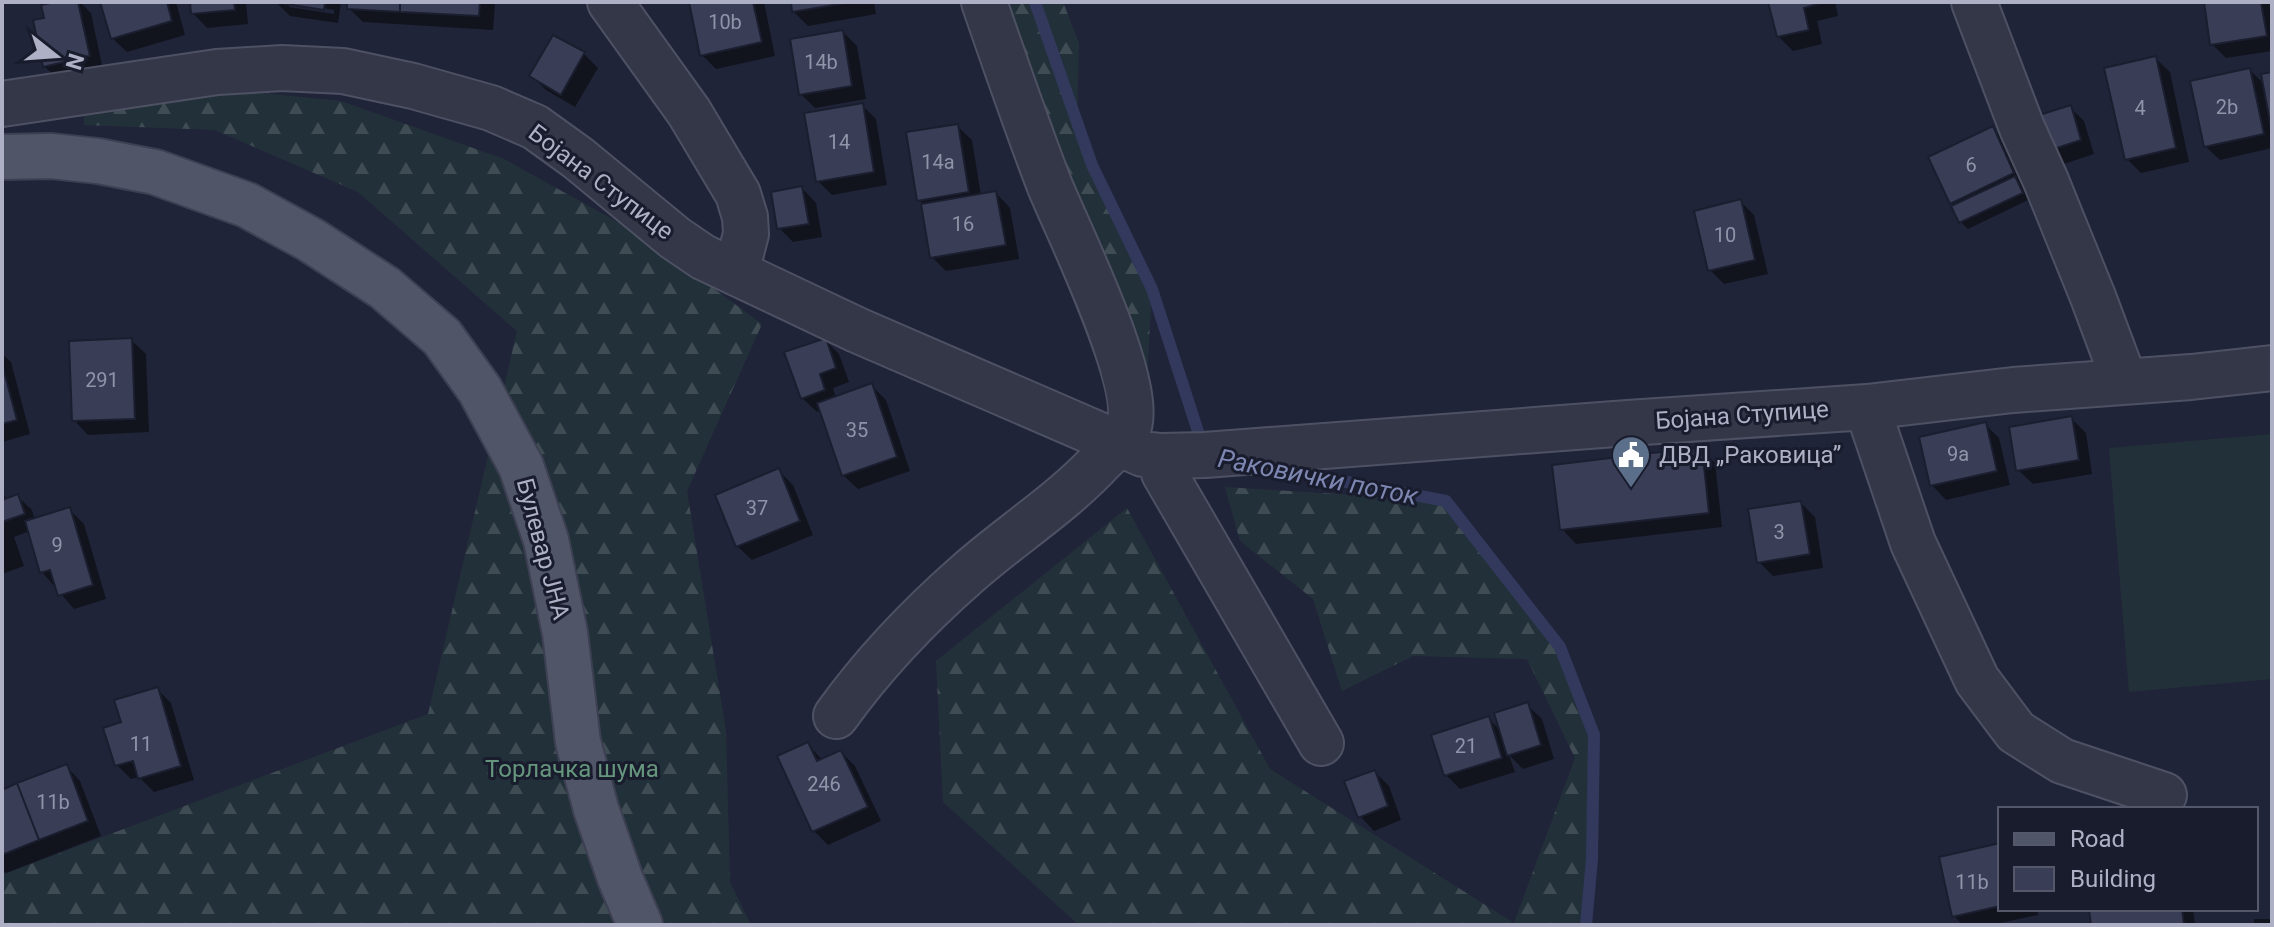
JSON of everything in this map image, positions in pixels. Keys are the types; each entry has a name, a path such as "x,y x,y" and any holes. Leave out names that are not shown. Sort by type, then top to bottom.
{"main road":[{"name":"Булевар ЈНА","path":"2,157 51,156 155,172 247,205 311,240 385,288 442,337 480,390 521,466 546,540 565,633 578,742 596,809 640,925"}],"street":[{"path":"610,2 689,112 738,194 746,234 736,272"},
{"path":"836,716 881,657 913,624 968,573 1081,483 1129,428 1130,397 1112,330 1050,185 984,2"},
{"path":"1974,2 2124,380"},
{"name":"Бојана Ступице","path":"2,104 217,72 282,68 343,71 413,86 491,108 535,127 703,257 857,330 1143,454 1231,453 1867,407 2013,390 2272,368"},
{"path":"1867,407 1913,543 1977,680 2016,732 2062,761 2164,795"},
{"path":"1167,456 1164,473 1321,743"}],"green space":[{"path":"1006,2 1063,2 1079,43 1077,124 1092,165 1152,289 1147,376 1086,234"},
{"name":"Торлачка шума","path":"231,90 341,101 504,159 641,235 762,324 687,491 726,731 730,882 751,925 2,925 2,875 428,714 517,331 358,192 215,130 84,125 84,109"},
{"path":"2272,434 2272,679 2129,692 2109,448"},
{"path":"1225,487 1446,501 1560,647 1594,735 1592,859 1586,925 1079,925 943,802 936,661 1127,508 1270,769 1514,923 1575,758 1527,659 1413,656 1342,691 1313,599 1240,541"}],"building":[{"path":"78,2 90,56 43,67 33,20 44,18 41,5"},
{"path":"100,2 167,2 172,21 111,39"},
{"path":"190,2 234,2 235,10 191,14"},
{"path":"274,2 325,2 324,10"},
{"path":"347,2 400,2 400,12 347,9"},
{"path":"400,2 480,2 479,16 400,12"},
{"path":"689,2 753,2 762,42 700,56"},
{"path":"791,2 852,2 792,12"},
{"path":"1768,2 1825,2 1804,8 1809,30 1777,37"},
{"path":"2204,2 2261,2 2267,36 2210,45"},
{"path":"843,30 852,86 799,95 790,39"},
{"path":"553,35 585,52 561,95 529,76"},
{"path":"2156,56 2176,148 2125,160 2104,68"},
{"path":"2250,68 2264,134 2204,147 2190,81"},
{"path":"2272,72 2272,133 2261,74"},
{"path":"863,103 874,172 816,182 804,113"},
{"path":"2071,105 2081,140 2048,151 2036,116"},
{"path":"958,124 969,192 917,201 906,132"},
{"path":"1993,126 2014,173 1950,204 1928,157"},
{"path":"2015,176 2023,193 1959,223 1951,206"},
{"path":"802,186 809,224 777,229 771,192"},
{"path":"996,191 1006,245 930,258 921,204"},
{"path":"1741,199 1755,260 1708,271 1694,211"},
{"path":"132,338 135,419 72,421 69,341"},
{"path":"826,338 836,368 820,374 825,390 801,399 784,352"},
{"path":"2,364 17,420 2,424"},
{"path":"872,383 897,457 842,476 817,403"},
{"path":"2072,416 2079,460 2016,471 2009,427"},
{"path":"1986,422 1997,471 1930,486 1919,437"},
{"name":"ДВД „Раковица”","path":"1702,447 1709,513 1560,530 1552,465"},
{"path":"779,468 800,521 736,547 715,495"},
{"path":"18,494 25,514 2,522 2,500"},
{"path":"1801,501 1810,554 1757,563 1748,509"},
{"path":"70,507 93,585 58,596 50,570 40,573 25,521"},
{"path":"158,687 181,766 138,779 133,761 115,766 103,728 121,722 114,700"},
{"path":"1528,702 1541,745 1507,756 1494,713"},
{"path":"1489,716 1502,758 1444,776 1431,735"},
{"path":"808,742 817,761 841,750 868,807 812,832 777,756"},
{"path":"67,764 88,821 39,840 17,783"},
{"path":"1375,770 1388,806 1358,818 1344,781"},
{"path":"17,783 39,840 2,855 2,790"},
{"path":"1998,843 1998,906 1952,917 1939,857"},
{"path":"2089,911 2182,911 2184,925 2091,925"}],"waterway":[{"name":"Раковички поток","path":"1035,2 1092,165 1152,289 1203,447"},
{"name":"Раковички поток","path":"1274,468 1446,501 1560,647 1594,735 1592,859 1586,925"}],"place":[{"name":"ДВД „Раковица”","path":"1631,489"}]}
